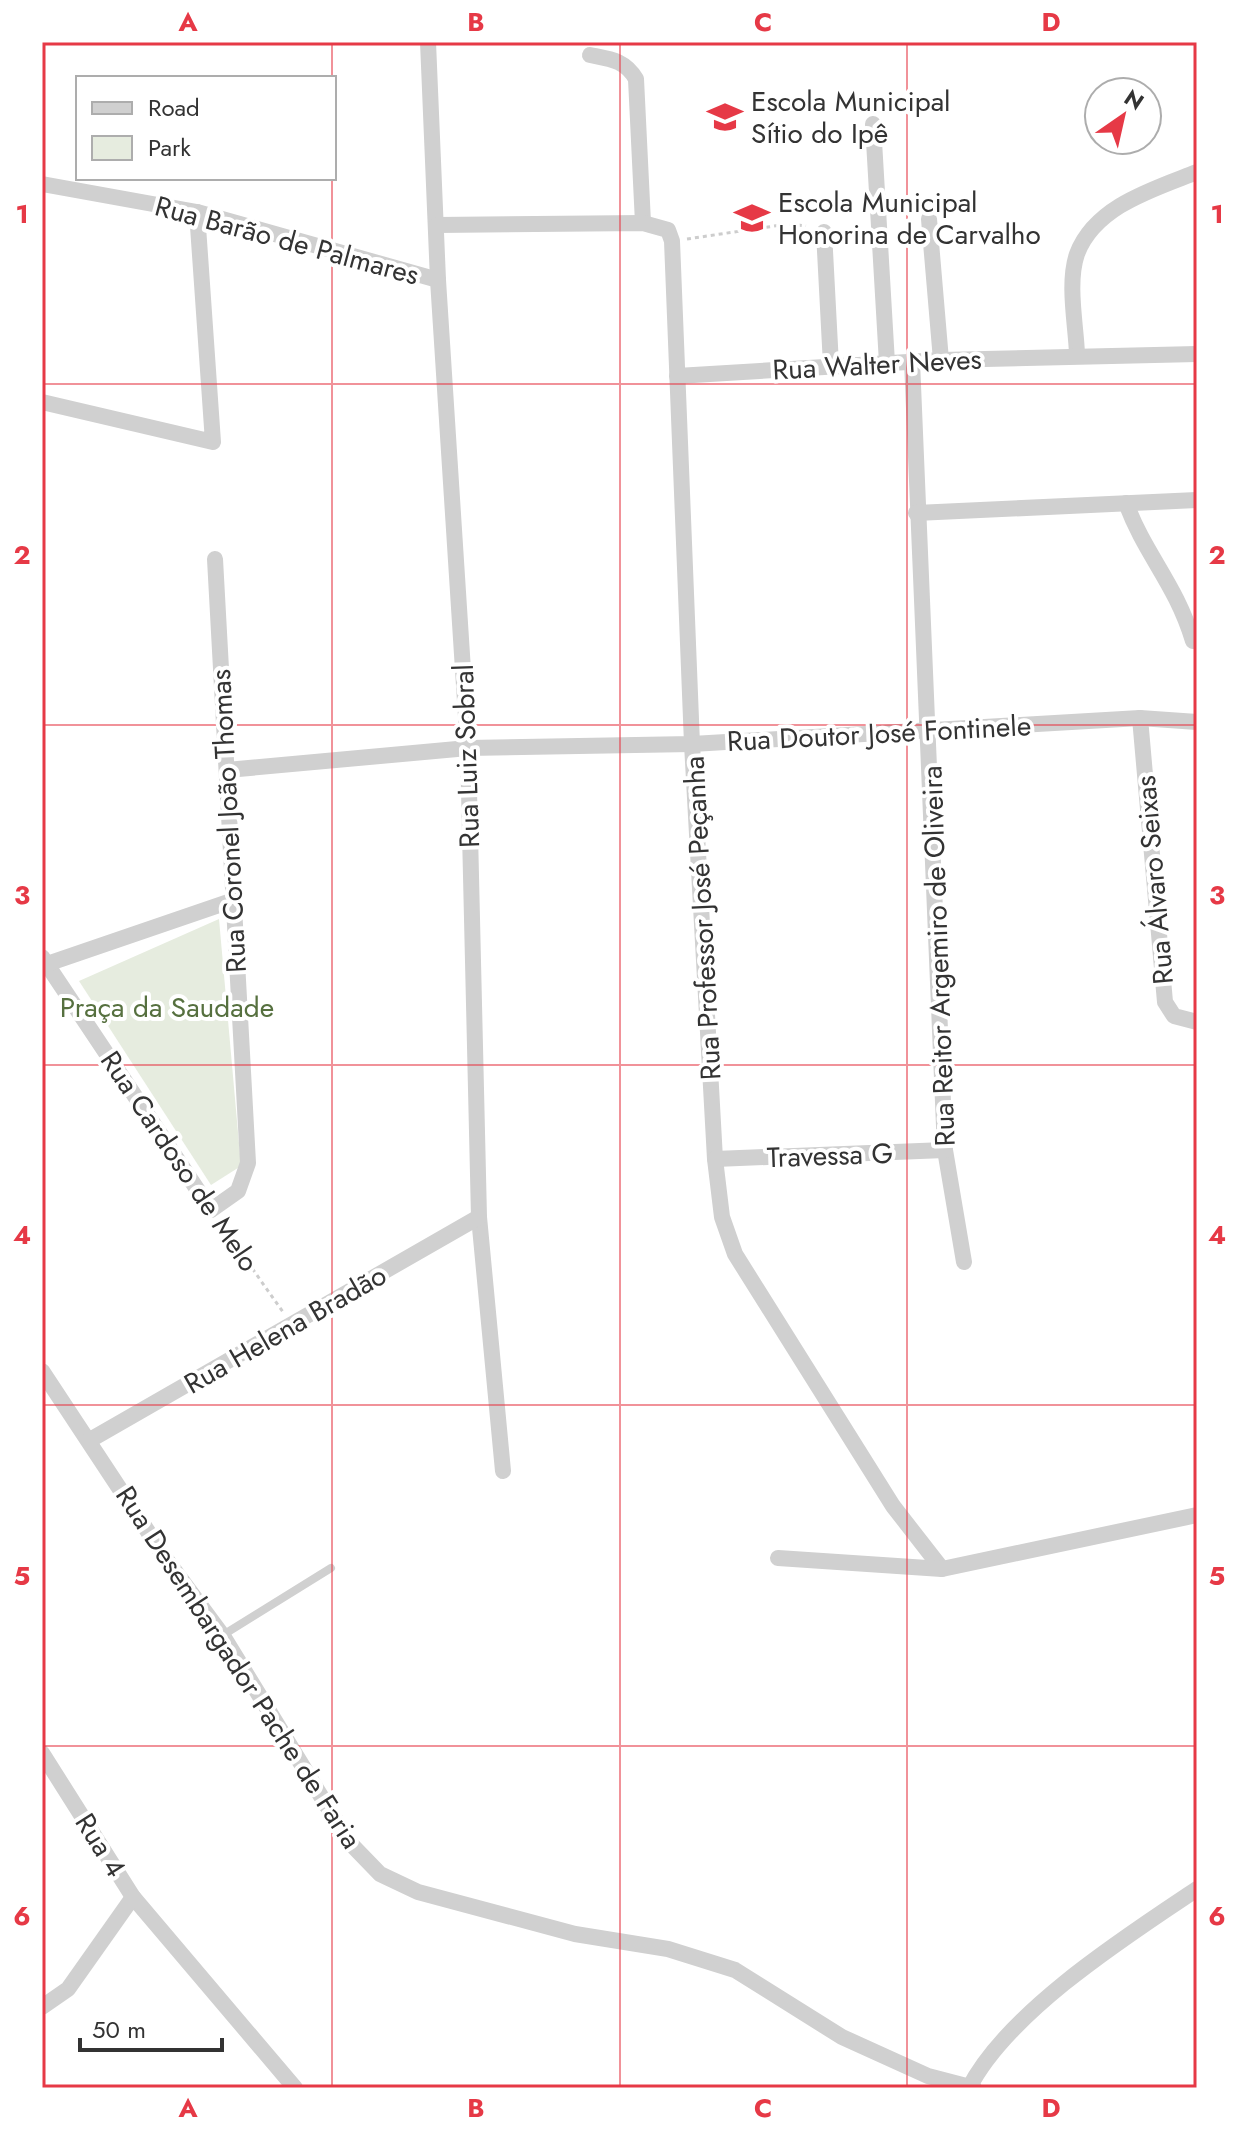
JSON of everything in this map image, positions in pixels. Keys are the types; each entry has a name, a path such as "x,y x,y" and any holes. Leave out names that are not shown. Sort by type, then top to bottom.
{"street":[{"name":"Rua Luiz Sobral","path":"428,42 438,280 468,748 479,1217 503,1471"},
{"path":"590,55 618,60 630,68 636,79 643,223"},
{"path":"873,124 887,363"},
{"path":"1077,354 1076,256 1094,226 1138,196 1197,172"},
{"name":"Rua Barão de Palmares","path":"42,184 197,212 438,280"},
{"path":"42,402 213,442 197,212"},
{"path":"929,219 941,360"},
{"path":"437,225 643,223 668,230 672,241"},
{"path":"824,232 831,365"},
{"name":"Rua Professor José Peçanha","path":"672,241 692,744 715,1159 722,1217 735,1254 893,1506 942,1569"},
{"name":"Rua Walter Neves","path":"677,376 831,365 1077,354 1197,354"},
{"name":"Rua Reitor Argemiro de Oliveira","path":"912,361 945,1150 964,1262"},
{"path":"916,513 1197,500"},
{"path":"1126,503 1140,541 1165,572 1182,605 1193,641"},
{"name":"Rua Coronel João Thomas","path":"211,1210 238,1191 248,1163 231,901 215,559"},
{"name":"Rua Doutor José Fontinele","path":"227,770 468,748 692,744 1140,718 1197,722"},
{"name":"Rua Álvaro Seixas","path":"1140,718 1165,1002 1174,1016 1197,1022"},
{"path":"44,960 231,901"},
{"name":"Rua Cardoso de Melo","path":"44,960 211,1210"},
{"name":"Travessa G","path":"715,1159 945,1150"},
{"name":"Rua Helena Bradão","path":"90,1440 479,1217"},
{"name":"Rua Desembargador Pache de Faria","path":"42,1371 166,1559 223,1636 349,1842 380,1874 418,1892 575,1934 668,1949 735,1970 842,2037 928,2076 971,2087"},
{"path":"778,1558 942,1569 1197,1515"},
{"name":"Rua 4","path":"42,1753 133,1897 68,1989 42,2007"},
{"path":"971,2087 989,2056 1034,2006 1197,1889"},
{"path":"133,1897 295,2088"}],"lane":[{"path":"223,1636 331,1568"}],"path":[{"path":"672,241 788,224 824,232"},
{"name":"Rua Cardoso de Melo","path":"211,1210 292,1325"}],"green space":[{"name":"Praça da Saudade","path":"219,919 241,1166 211,1185 79,981"}],"place":[{"name":"Escola Municipal Sítio do Ipê","path":"725,117"},
{"name":"Escola Municipal Honorina de Carvalho","path":"752,218"}]}
